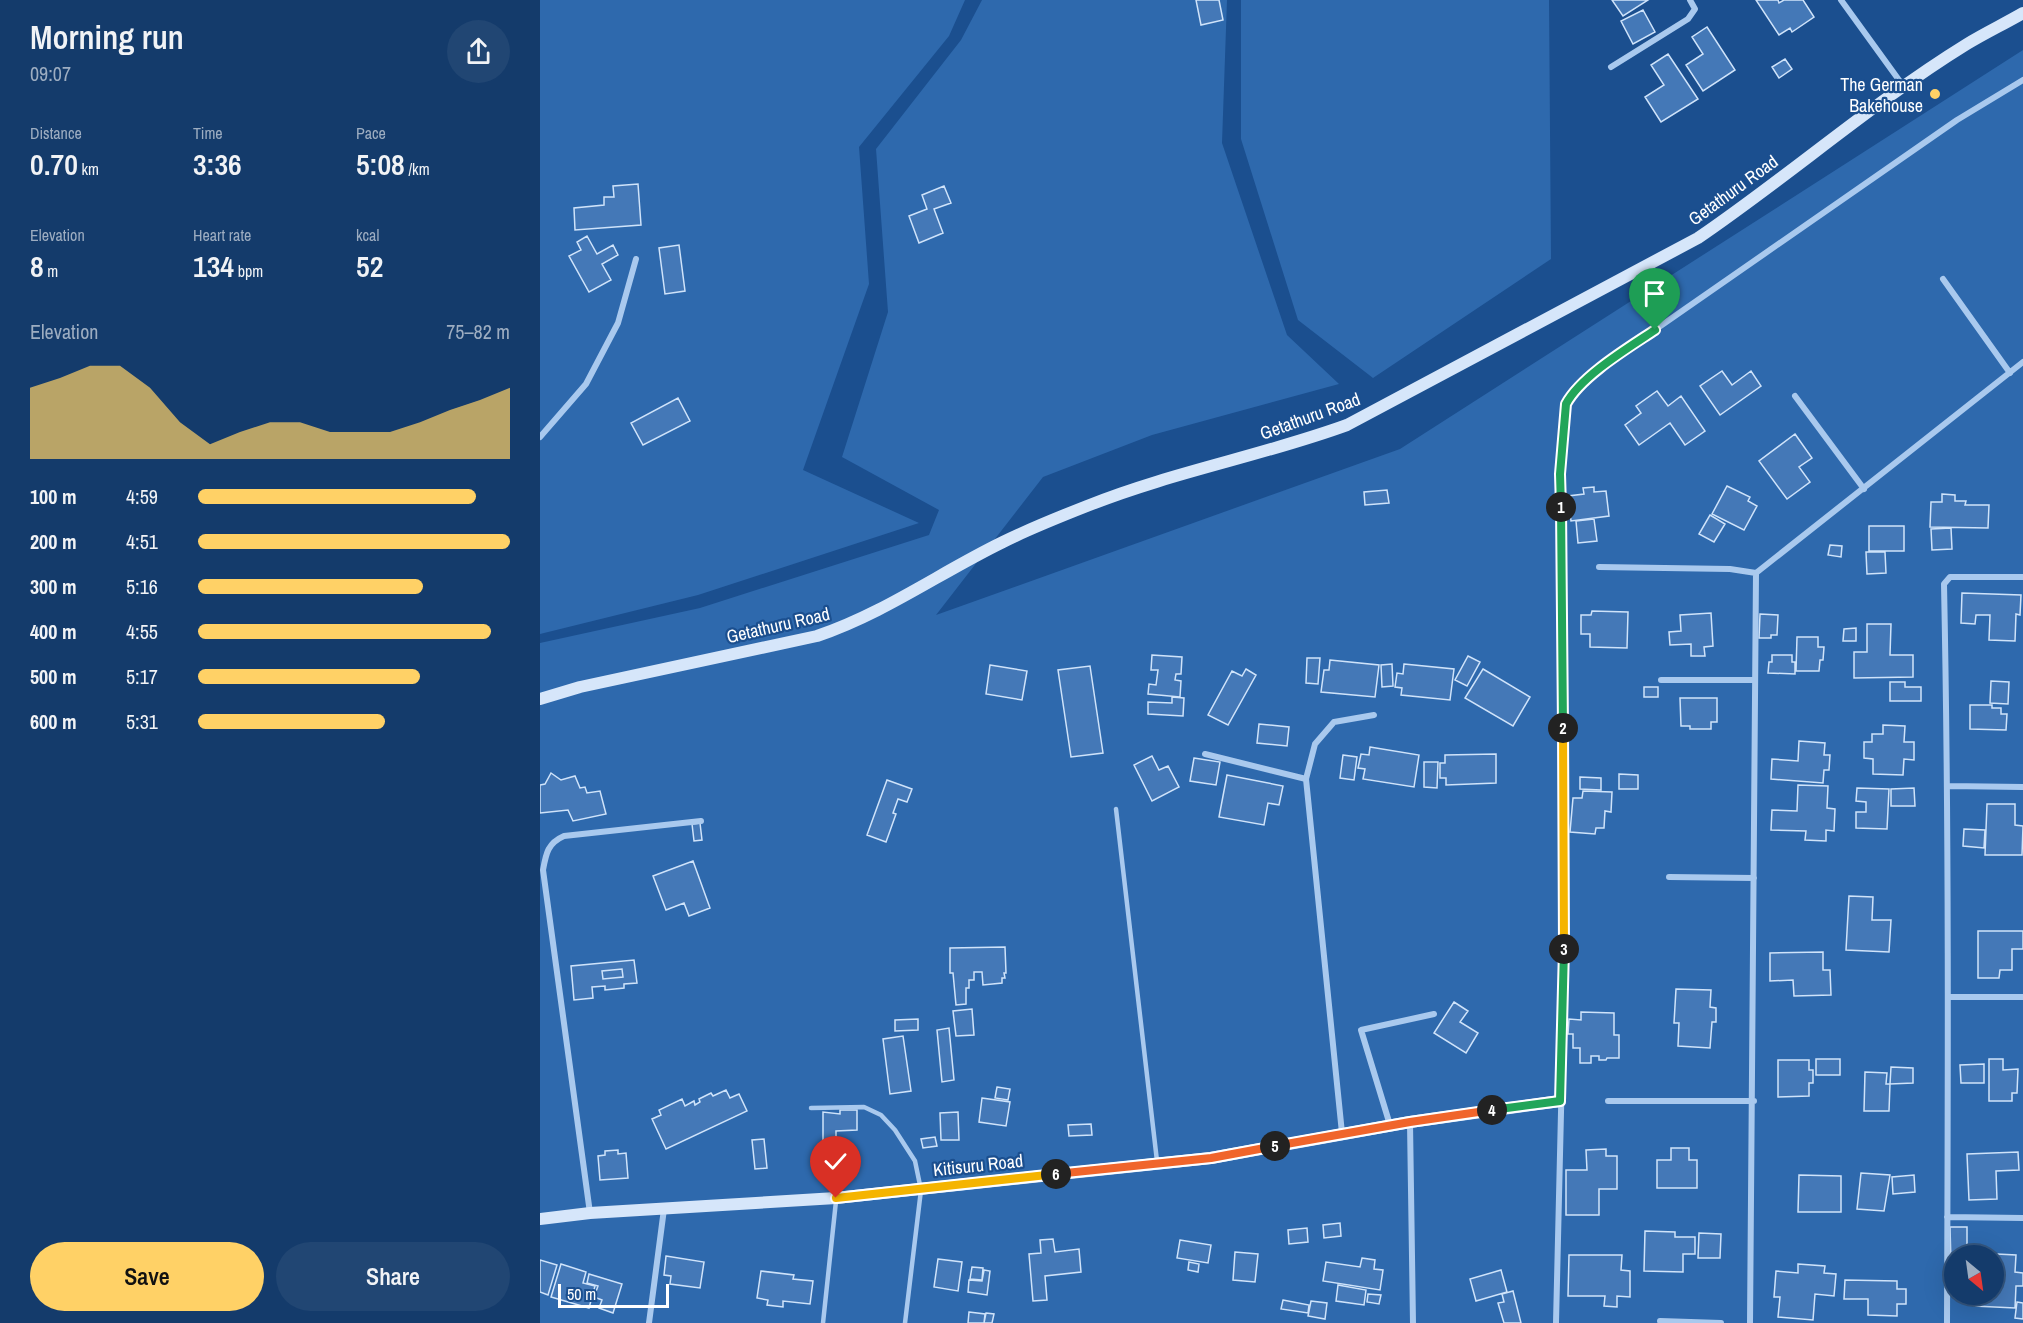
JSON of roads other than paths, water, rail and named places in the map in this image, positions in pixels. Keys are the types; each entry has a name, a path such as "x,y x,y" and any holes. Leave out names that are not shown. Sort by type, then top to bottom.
{"main road":[{"name":"Getathuru Road","path":"540,699 580,687 817,636 847,626 1003,542 1088,505 1299,442 1347,425 1698,238 1745,206 1814,152 1904,87 1967,44 2023,13"},
{"name":"Kitisuru Road","path":"540,1219 590,1213 836,1198 1211,1158 1390,1125 1560,1101"}],"street":[{"path":"1611,67 1688,19 1695,9 1690,0"},
{"path":"1841,0 1904,87"},
{"path":"1556,1323 1564,986 1560,474 1566,404 1570,396 1600,368 1957,120 2023,80"},
{"path":"540,437 586,384 618,322 636,260"},
{"path":"1943,279 2010,373"},
{"path":"1599,567 1730,569 1756,573 2023,362"},
{"path":"1795,396 1864,489"},
{"path":"1750,1323 1754,1101 1756,573"},
{"path":"1947,1323 1949,997 1944,584 1950,577 2023,577"},
{"path":"1661,680 1755,680"},
{"path":"1342,1133 1306,779 1315,744 1334,722 1374,715"},
{"path":"1205,754 1306,779"},
{"path":"1948,786 2023,787"},
{"path":"590,1213 543,870 546,853 553,841 564,836 701,821"},
{"path":"1668,877 1754,878"},
{"path":"1949,997 2023,997"},
{"path":"1390,1125 1361,1030 1434,1014"},
{"path":"1608,1101 1754,1101"},
{"path":"1410,1122 1413,1323"},
{"path":"650,1323 664,1208"},
{"path":"1947,1217 2023,1218"},
{"path":"1660,1321 1721,1323"}],"lane":[{"path":"1116,809 1157,1164"},
{"path":"811,1108 864,1107 881,1115 895,1130 915,1161 921,1190 905,1323"},
{"path":"823,1323 836,1198"}],"place":[{"name":"The German Bakehouse","path":"1935,94"}]}
